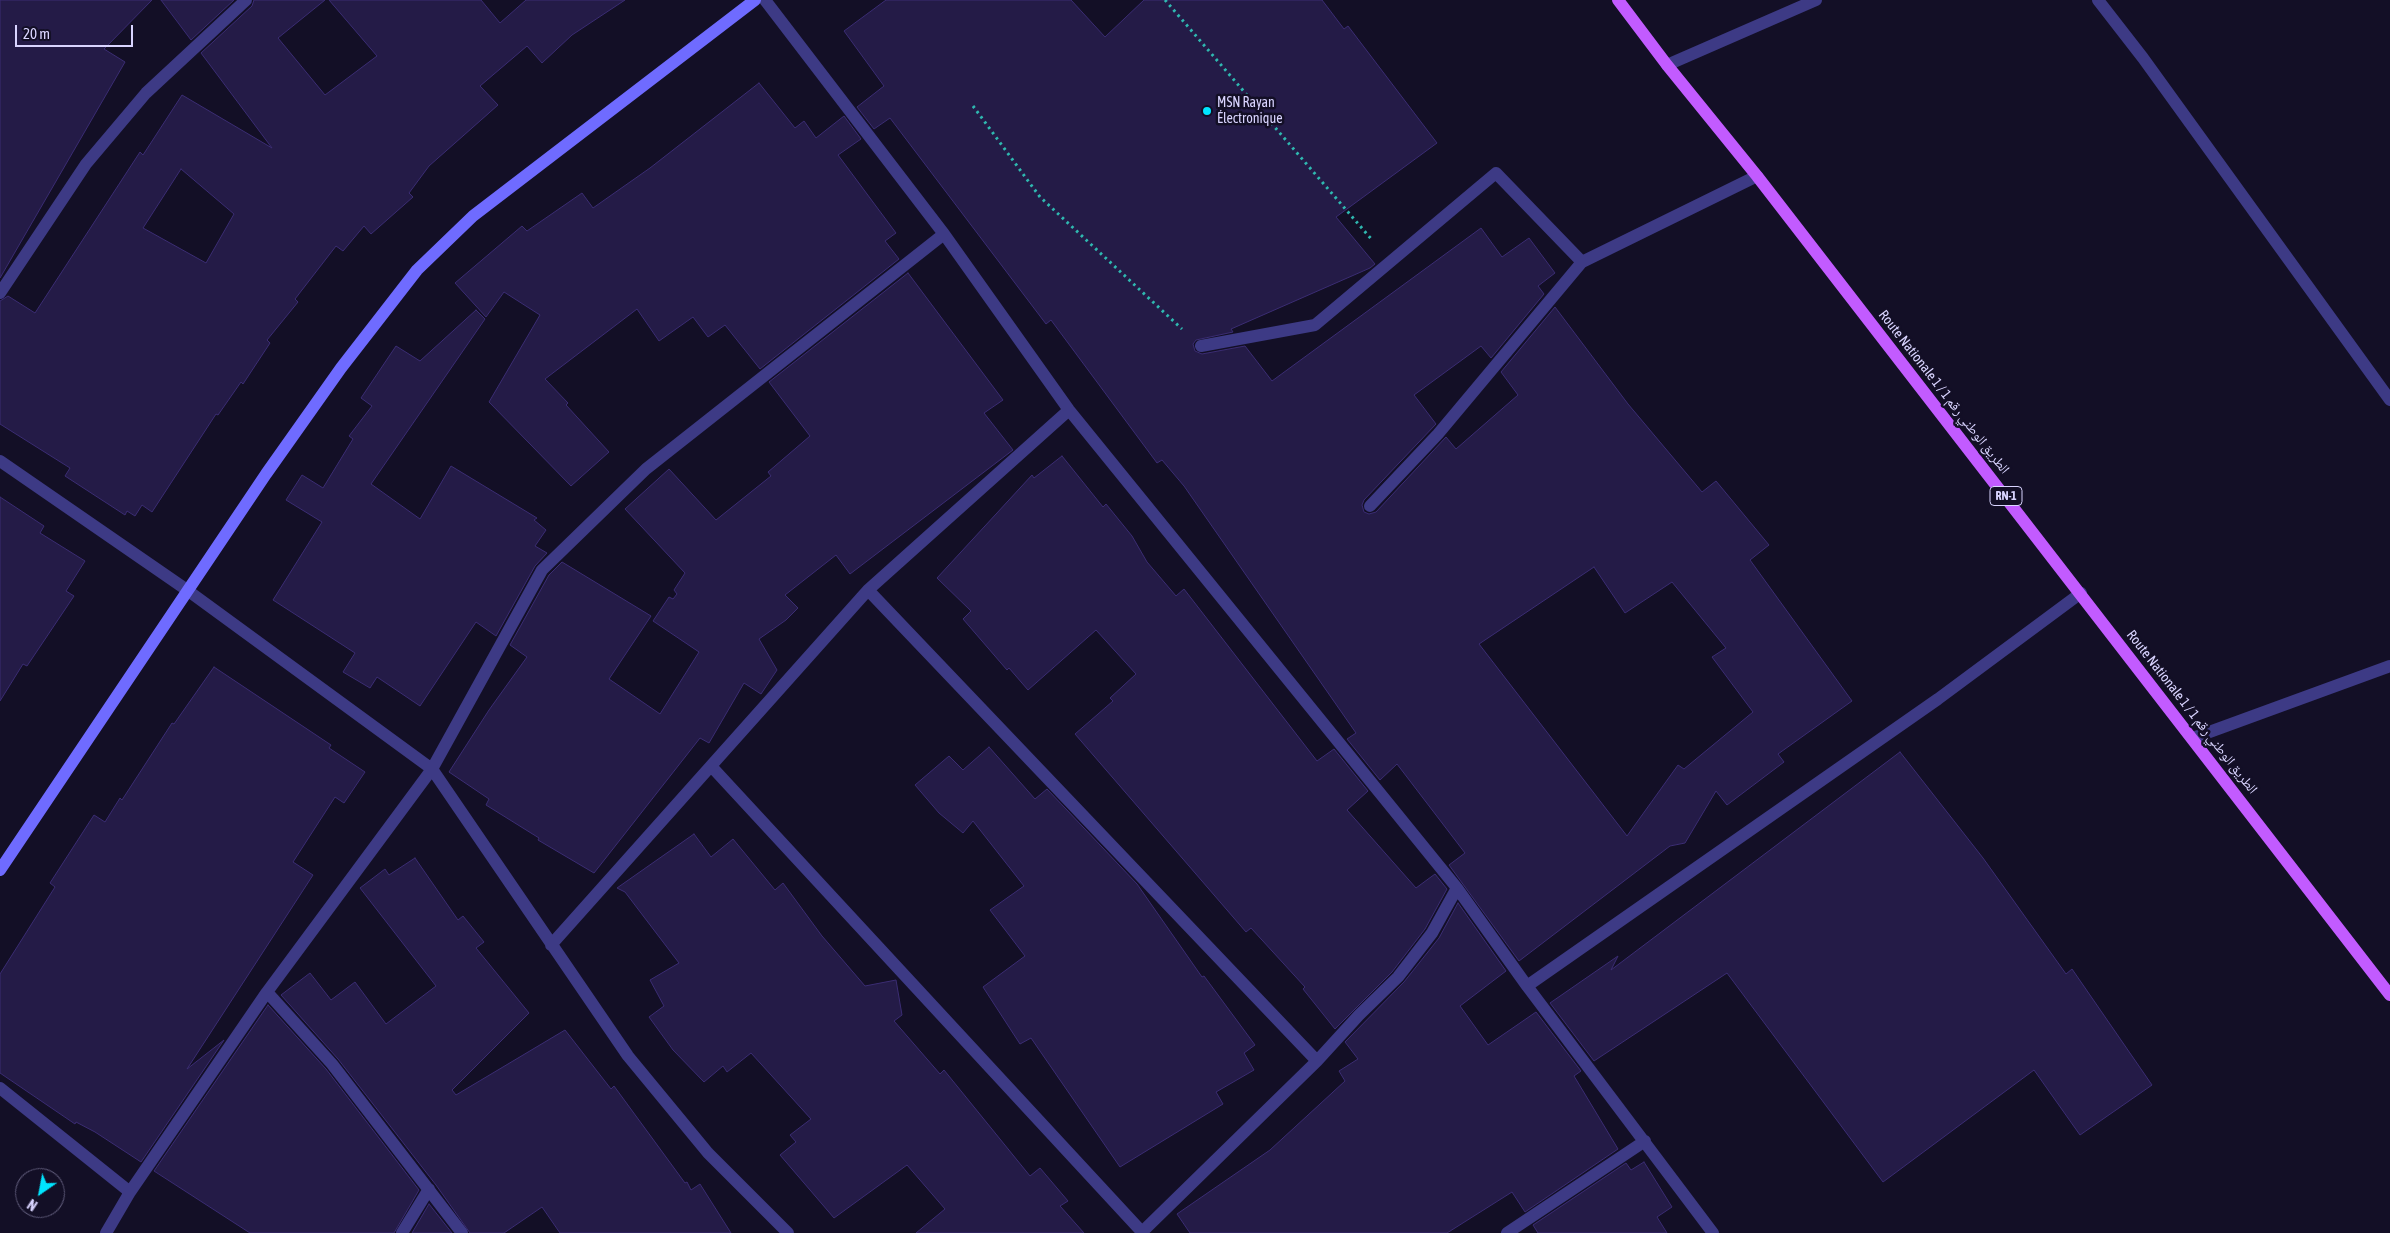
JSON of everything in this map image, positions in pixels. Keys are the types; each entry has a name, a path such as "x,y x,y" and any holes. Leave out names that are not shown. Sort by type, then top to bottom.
{"main road":[{"name":"Route Nationale 1 / الطريق الوطني رقم 1","path":"1618,0 2081,593 2390,995"}],"street":[{"path":"0,293 86,164 146,93 246,0"},
{"path":"0,870 187,590 341,368 417,270 473,216 755,0"},
{"path":"765,0 944,234 1069,410 1458,888 1527,986 1713,1233"},
{"path":"1667,65 1816,0"},
{"path":"2098,0 2143,58 2390,400"},
{"path":"1201,346 1315,325 1496,173 1582,262"},
{"path":"1370,506 1438,434 1582,262 1757,176"},
{"path":"106,1233 130,1192 267,992 432,769 542,570 646,469 944,234"},
{"path":"551,945 868,590 1069,410"},
{"path":"0,461 187,590 432,769 634,1064 708,1153 788,1233"},
{"path":"868,590 1317,1061"},
{"path":"1527,986 1938,699 2081,593"},
{"path":"2193,738 2390,666"},
{"path":"711,766 1142,1233 1317,1061 1358,1015 1398,977 1432,933 1458,888"},
{"path":"267,992 332,1064 462,1233"},
{"path":"0,1088 130,1192"},
{"path":"1507,1233 1645,1141"},
{"path":"402,1233 429,1189"}],"path":[{"path":"1165,0 1277,132 1392,262"},
{"path":"973,106 1040,196 1201,346"}],"building":[{"path":"0,0 152,0 104,49 125,62 0,278"},
{"path":"161,0 234,0 191,40"},
{"path":"254,0 325,0 278,38 325,95 377,56 329,0 481,0 500,23 526,0 625,0 572,35 542,63 527,46 480,86 498,105 429,166 409,193 413,197 371,234 364,226 343,251 336,246 295,299 298,302 267,340 270,343 243,384 241,382 218,415 216,414 152,512 142,505 135,516 127,511 125,515 65,476 70,468 0,424 0,301 8,296 35,313 140,152 143,155 182,95 272,148 201,53 252,6","holes":["181,169 234,214 206,263 143,228"]},
{"path":"886,0 1071,0 1105,37 1144,0 1322,0 1344,29 1348,26 1437,143 1336,217 1375,264 1370,268 1231,329 1233,332 1196,340 1193,344 1195,351 1202,354 1245,346 1272,381 1481,228 1502,257 1529,238 1555,273 1538,286 1544,294 1491,358 1481,346 1414,395 1436,424 1364,500 1362,505 1364,512 1369,514 1376,512 1446,437 1456,449 1518,395 1501,372 1555,307 1628,404 1702,492 1716,481 1769,545 1750,560 1852,701 1778,754 1784,762 1727,805 1716,791 1685,843 1670,846 1519,961 1449,865 1465,853 1397,764 1380,780 1347,739 1356,733 1184,486 1162,460 1157,463 1051,320 1046,324 890,118 874,129 857,107 884,86 844,31","holes":["1594,567 1625,613 1672,582 1726,648 1712,657 1753,712 1684,769 1678,765 1627,836 1479,644"]},
{"path":"759,83 795,128 804,121 816,138 844,116 861,139 838,155 896,233 885,241 899,259 760,369 725,325 708,337 693,317 659,341 637,309 545,379 609,452 571,486 489,402 540,315 504,292 486,317 455,283 522,226 527,231 582,193 593,208 650,168"},
{"path":"908,273 1003,400 984,413 1013,450 850,574 836,555 785,595 798,608 786,620 759,639 777,670 761,694 744,683 709,743 700,738 594,873 538,840 539,838 486,805 489,799 449,772 489,710 527,657 510,645 549,575 562,562 651,616 609,679 660,714 699,652 653,621 669,597 673,599 677,594 674,590 685,573 625,509 669,469 716,520 771,476 768,472 810,436 769,382"},
{"path":"476,310 485,319 371,484 420,519 451,466 537,518 534,520 546,530 535,546 547,553 535,566 496,636 476,622 420,706 377,677 370,688 343,672 355,653 273,600 322,522 286,500 302,475 323,488 353,439 349,436 372,406 361,398 396,346 420,361"},
{"path":"1062,456 1103,507 1106,504 1132,536 1147,562 1176,596 1184,589 1317,761 1334,749 1368,791 1347,810 1416,888 1435,874 1447,889 1425,929 1392,972 1335,1029 1303,989 1305,987 1251,928 1246,932 1075,734 1113,701 1110,698 1136,674 1096,630 1028,690 1009,668 1007,670 963,619 971,611 937,578 1032,475 1034,478"},
{"path":"0,497 44,526 40,533 85,561 66,591 74,596 27,666 23,664 0,701"},
{"path":"214,667 331,745 329,748 365,772 344,803 335,797 293,862 313,875 187,1069 224,1040 141,1162 95,1132 76,1122 75,1124 0,1073 0,974 55,887 50,883 94,815 105,822 120,798 122,800 172,723 174,724"},
{"path":"989,747 1035,799 1047,789 1137,884 1202,977 1204,976 1255,1045 1244,1053 1254,1070 1216,1092 1223,1104 1120,1167 1031,1038 1020,1044 983,987 1025,956 990,910 1024,886 973,821 963,833 939,813 915,785 949,756 963,770"},
{"path":"1900,752 1983,858 2066,974 2072,969 2152,1085 2080,1135 2034,1070 1883,1182 1727,973 1594,1061 1550,1003 1618,956 1611,970"},
{"path":"694,834 711,857 733,839 775,890 783,883 822,936 865,986 896,980 902,1015 894,1021 940,1074 944,1070 1030,1176 1040,1168 1068,1201 1060,1206 1084,1233 916,1233 945,1209 907,1165 834,1218 780,1155 796,1142 790,1135 811,1119 751,1053 727,1072 723,1066 704,1082 673,1050 649,1017 664,1006 650,980 679,963 625,892 617,888"},
{"path":"415,858 458,920 463,916 484,942 476,948 529,1013 452,1090 456,1095 565,1030 611,1089 614,1086 685,1183 687,1182 691,1190 700,1184 731,1233 560,1233 542,1207 504,1233 470,1233 436,1185 338,1059 281,995 310,973 331,1000 355,982 386,1024 436,986 360,888 385,869 389,875"},
{"path":"1458,903 1506,971 1460,1006 1488,1045 1536,1012 1581,1071 1574,1076 1618,1149 1525,1212 1512,1192 1447,1233 1190,1233 1177,1214 1270,1150 1345,1081 1339,1071 1358,1059 1345,1042 1404,982 1439,938"},
{"path":"268,1005 326,1069 419,1190 394,1233 250,1233 154,1171"},
{"path":"1644,1162 1672,1207 1657,1217 1667,1233 1538,1233 1533,1225 1626,1163 1631,1170"},
{"path":"429,1204 452,1233 412,1233"}],"place":[{"name":"MSN Rayan Électronique","path":"1207,111"}]}
